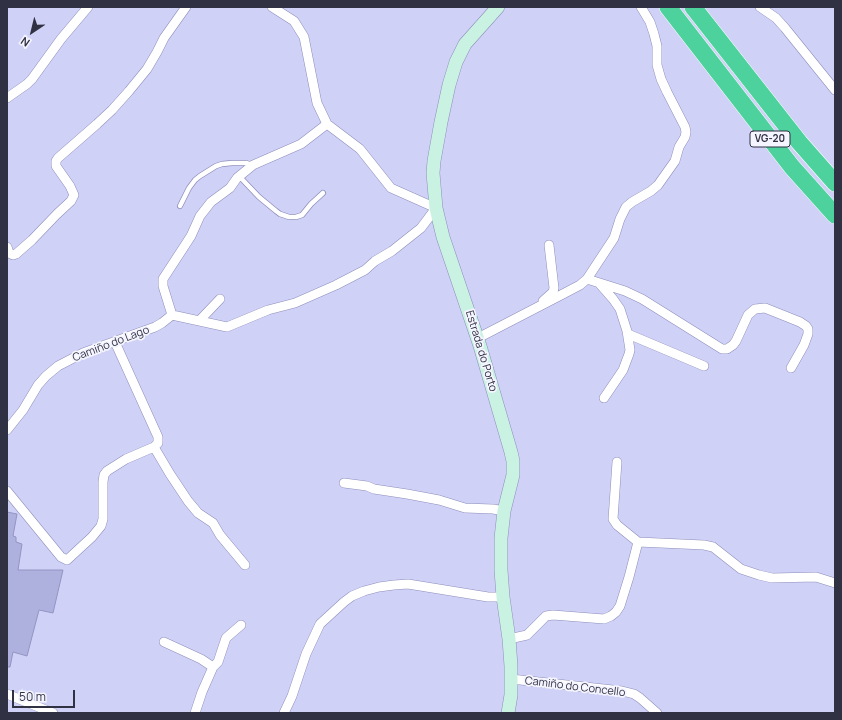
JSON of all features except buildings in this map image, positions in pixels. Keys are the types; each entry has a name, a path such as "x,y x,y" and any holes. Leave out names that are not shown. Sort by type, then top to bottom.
{"highway":[{"name":"VG-20","path":"668,7 792,167 835,215"},
{"name":"VG-20","path":"693,7 799,142 835,183"}],"street":[{"path":"7,98 32,79 61,39 88,7"},
{"path":"7,247 9,253 13,255 16,254 71,201 74,195 70,186 56,166 56,161 112,110 147,68 164,38 186,7"},
{"path":"272,7 294,21 304,36 317,103 327,124 360,148 391,188 436,208 421,228 365,270 336,285 295,303 268,310 227,327 172,315 162,279 190,236 200,216 211,202 230,188 239,176 253,165 301,144 327,124"},
{"name":"Estrada do Porto","path":"498,7 465,44 458,56 452,72 434,161 434,186 436,208 443,237 478,338 513,461 513,475 504,511 501,538 503,597 511,666 511,695 508,713"},
{"path":"478,338 561,296 587,279 614,238 626,207 658,185 675,161 679,147 685,137 685,127 666,92 661,79 654,34 650,22 641,7"},
{"path":"760,7 776,18 835,90"},
{"path":"539,307 554,288 549,245"},
{"path":"587,279 625,291 642,299 722,349 730,348 733,345 748,315 755,309 765,308 800,322 806,326 808,329 808,334 804,345 791,368"},
{"path":"599,283 620,309 628,334 630,350 623,370 604,398"},
{"path":"199,321 220,299"},
{"name":"Camiño do Lago","path":"7,430 23,410 38,385 58,366 83,353 154,328 172,315"},
{"path":"628,334 704,366"},
{"path":"7,491 61,557 67,560 92,537 101,526 103,519 104,475 107,471 126,459 154,447 158,443 158,437 115,342"},
{"path":"154,447 188,501 198,513 213,523 220,535 245,565"},
{"path":"617,462 613,519 617,525 638,542 704,544 712,547 741,569 759,575 772,578 816,576 835,583"},
{"path":"344,483 367,486 374,490 439,500 466,508 504,511"},
{"path":"509,639 527,635 546,616 553,615 604,619 611,616 620,606 638,542"},
{"path":"284,713 292,696 306,654 320,624 352,596 379,587 408,584 488,597 503,597"},
{"path":"195,713 213,667 218,662 226,638 241,625"},
{"path":"164,642 201,659 213,667"},
{"name":"Camiño do Concello","path":"511,679 622,691 634,694 657,713"},
{"path":"7,694 53,713"}],"lane":[{"path":"180,206 195,180 216,166 232,163 246,163 253,165"},
{"path":"239,176 259,197 276,211 289,217 302,215 323,193"}]}
